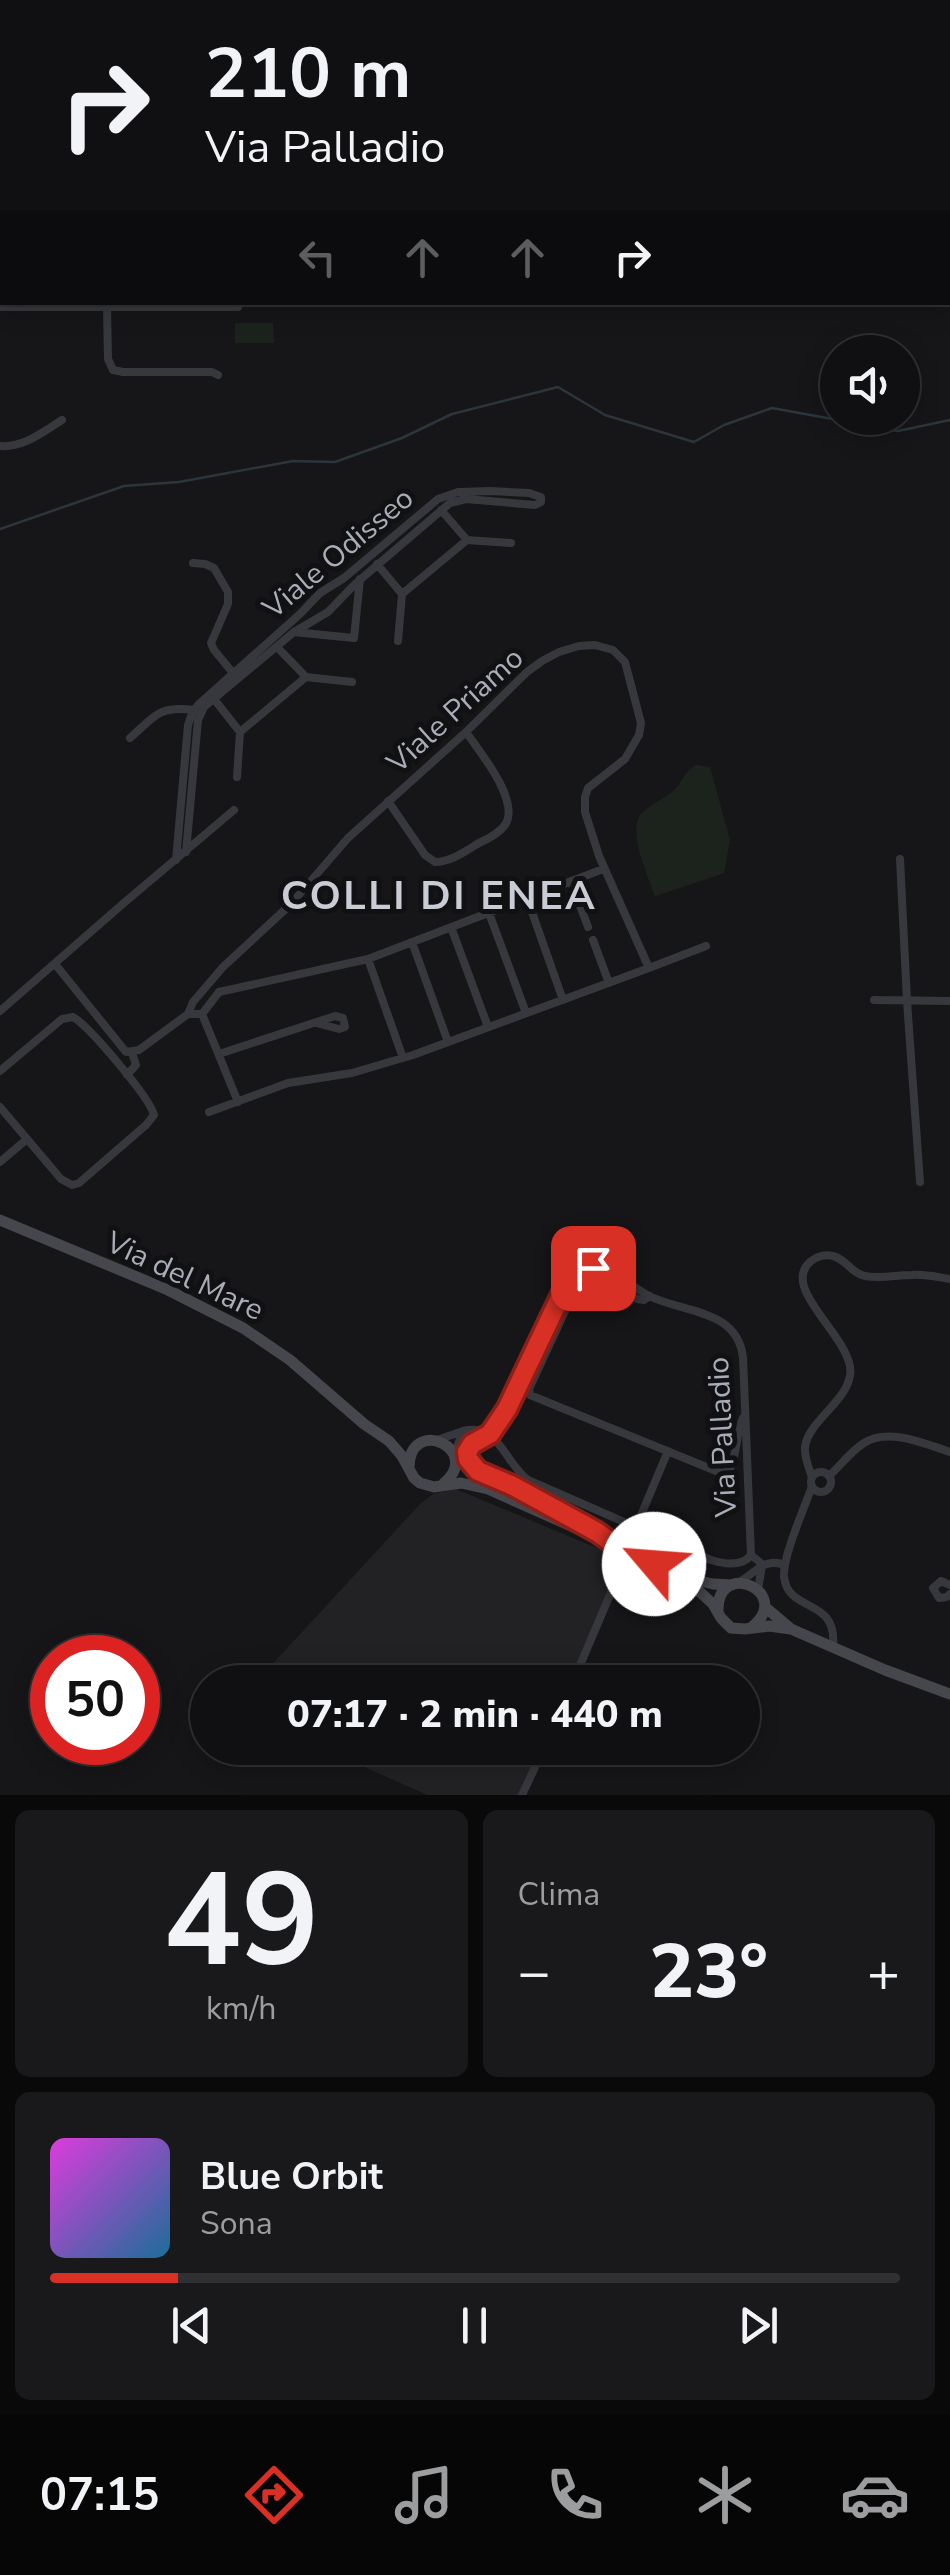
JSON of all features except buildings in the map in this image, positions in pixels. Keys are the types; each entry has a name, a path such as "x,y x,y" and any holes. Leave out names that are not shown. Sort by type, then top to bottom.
{"main road":[{"name":"Via del Mare","path":"0,1220 230,1320 290,1360 382,1436 398,1450 420,1483 461,1483 488,1489"},
{"path":"382,1436 403,1442 437,1440"},
{"name":"Via del Mare","path":"437,1440 444,1443 465,1474 488,1489 682,1577 718,1612"},
{"path":"409,1468 411,1452 422,1442"},
{"path":"443,1484 452,1476 455,1459"},
{"name":"Via del Mare","path":"682,1577 713,1584 740,1581"},
{"path":"791,1629 765,1607 758,1590 746,1583 740,1581 720,1596 718,1612 732,1628 791,1629 950,1694"},
{"path":"752,1627 761,1619 765,1607"}],"street":[{"path":"0,307 238,305"},
{"path":"107,307 108,359 114,370 212,372 218,376"},
{"path":"0,446 22,444 62,420"},
{"name":"Viale Odisseo","path":"176,860 190,753 202,710 294,632 340,600 453,502 536,505 542,500 536,494 452,493 432,503 309,604 194,710 188,725 190,753 186,852"},
{"path":"441,510 467,540 511,544"},
{"path":"402,594 467,540"},
{"path":"386,543 392,551"},
{"path":"193,562 214,568 228,592 227,605 211,643 233,673"},
{"path":"377,564 402,594 398,641"},
{"path":"294,632 354,638 360,580"},
{"path":"329,587 338,591 340,600"},
{"path":"309,604 318,617"},
{"name":"Viale Priamo","path":"132,1053 188,1014 192,1002 229,960 291,904 351,834 525,674 550,656 588,645 604,646 618,653 629,671 641,723 639,735 622,762 593,783 586,795 586,819 603,868"},
{"path":"277,646 306,677 352,682"},
{"path":"240,732 306,677"},
{"path":"214,699 240,732 237,777"},
{"path":"130,738 164,709 194,710"},
{"path":"388,801 425,854 435,862 445,862 503,827 508,811 501,786 466,732"},
{"path":"0,1011 234,810"},
{"path":"900,859 920,1182"},
{"path":"202,1014 219,992 368,959 603,868 649,968"},
{"path":"571,881 588,927"},
{"path":"527,898 562,1000"},
{"path":"489,913 526,1014"},
{"path":"451,927 488,1027"},
{"path":"593,940 609,984"},
{"path":"412,942 448,1042"},
{"path":"209,1112 294,1082 348,1074 403,1058 706,946"},
{"path":"368,959 403,1058"},
{"path":"55,964 121,1049 132,1053 136,1065 127,1076"},
{"path":"211,981 219,992"},
{"path":"874,1000 950,1001"},
{"path":"188,1014 202,1014"},
{"path":"202,1014 238,1102"},
{"path":"0,1071 71,1016 83,1024 154,1110 153,1118 78,1184 70,1184 62,1180 0,1107"},
{"path":"220,1054 316,1023"},
{"path":"0,1162 26,1139"},
{"path":"830,1476 829,1488 824,1491 813,1484 806,1441 845,1389 850,1368 844,1348 805,1291 806,1268 814,1258 828,1255 864,1276 923,1275 950,1279"},
{"name":"Via Palladio","path":"622,1549 472,1466 468,1459 469,1448 490,1434 507,1409 559,1298 573,1277 588,1269 602,1269 650,1296 714,1317 734,1333 742,1352 750,1557 762,1564"},
{"path":"650,1296 638,1299 596,1278 580,1284 529,1393 717,1472 726,1472 734,1460 745,1414"},
{"path":"437,1440 477,1428 490,1434 524,1478 714,1561 729,1564 750,1557"},
{"path":"455,1459 463,1431"},
{"path":"830,1476 860,1446 876,1437 901,1438 950,1452"},
{"path":"636,1527 668,1451"},
{"path":"830,1476 822,1472 813,1484 785,1565 785,1578 790,1592 822,1612 830,1622 834,1647"},
{"path":"579,1665 622,1549"},
{"path":"740,1581 750,1557"},
{"path":"740,1581 762,1564 785,1565"},
{"path":"758,1590 762,1564"},
{"path":"950,1585 940,1581 934,1588 939,1598 950,1594"},
{"path":"522,1795 536,1765"}],"shaded area":[{"path":"235,323 273,323 274,343 235,343"},
{"path":"696,765 710,767 730,840 724,873 655,896 637,841 638,821 646,809 675,789"},
{"path":"456,1489 630,1562 583,1665 272,1665 420,1504 433,1494"},
{"path":"360,1765 537,1765 523,1795 427,1795"}],"waterway":[{"path":"0,529 124,486 179,482 293,461 335,462 402,438 452,414 558,387 605,415 694,442 724,425 772,408 898,431 950,420"}],"district":[{"name":"COLLI DI ENEA","path":"439,895"}],"route":[{"path":"593,1268 576,1275 566,1285 507,1409 490,1434 472,1444 468,1459 478,1471 511,1485 654,1564"}]}
